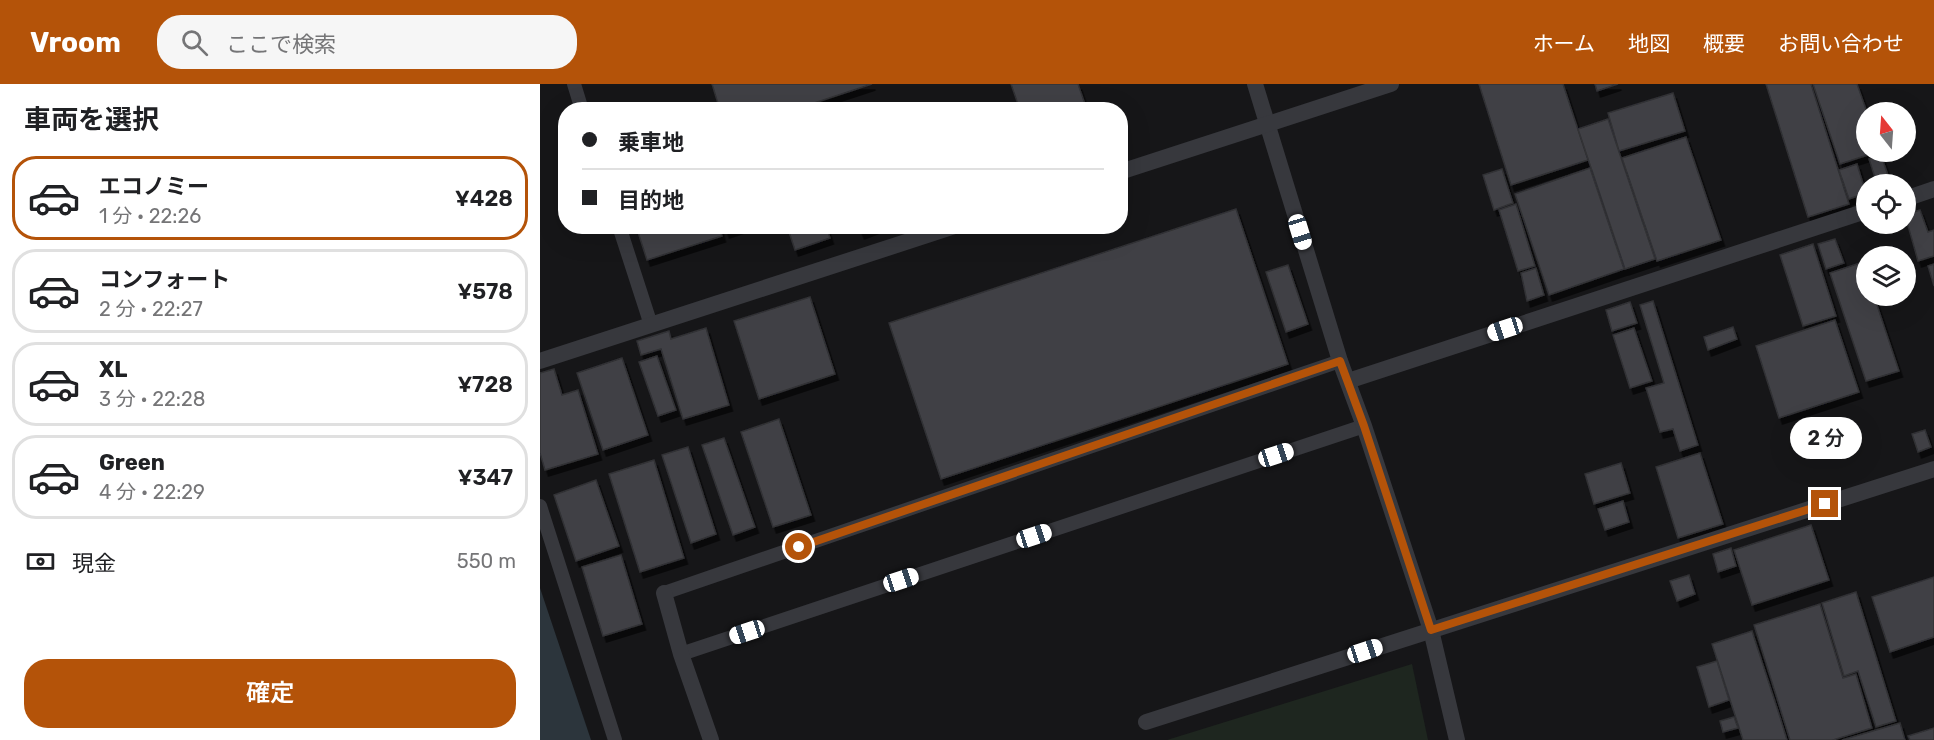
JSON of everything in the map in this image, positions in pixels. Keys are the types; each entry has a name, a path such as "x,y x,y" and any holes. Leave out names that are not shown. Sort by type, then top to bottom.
{"street":[{"path":"574,84 580,102"},
{"path":"1255,84 1340,361 1364,426 1431,630 1457,740"},
{"path":"1128,169 1391,84"},
{"path":"1916,195 1934,189"},
{"path":"1348,381 1856,215"},
{"path":"622,234 651,325"},
{"path":"540,362 930,234"},
{"path":"711,740 681,654 664,593 1340,361"},
{"path":"681,654 1364,426"},
{"path":"1146,722 1934,469"},
{"path":"540,506 615,740"}],"shaded area":[{"path":"540,588 591,740 540,740"},
{"path":"1412,664 1428,740 1167,740"}],"building":[{"path":"712,84 872,84 817,102 718,102"},
{"path":"1011,84 1078,84 1084,102 1017,102"},
{"path":"1479,84 1563,84 1588,160 1511,185"},
{"path":"1595,84 1618,84 1597,91"},
{"path":"1766,84 1811,84 1849,204 1808,217"},
{"path":"1813,84 1857,84 1863,102 1856,102 1856,159 1840,164"},
{"path":"1673,93 1685,131 1619,151 1608,113"},
{"path":"1608,119 1655,259 1625,269 1578,129"},
{"path":"1686,137 1721,240 1657,261 1622,158"},
{"path":"1870,162 1883,162 1888,174 1874,174"},
{"path":"1857,164 1860,174 1856,174 1856,197 1849,199 1839,170"},
{"path":"1590,168 1624,269 1549,295 1515,194"},
{"path":"1502,169 1513,203 1494,210 1483,175"},
{"path":"1516,204 1535,266 1518,271 1499,210"},
{"path":"1236,209 1288,364 941,479 889,323"},
{"path":"1920,210 1928,232 1934,230 1934,256 1918,261 1916,246 1914,246 1910,234 1916,234 1916,211"},
{"path":"639,234 721,234 722,236 647,260"},
{"path":"790,234 829,234 830,238 795,250"},
{"path":"1835,239 1844,263 1826,269 1818,244"},
{"path":"1813,244 1836,316 1803,326 1780,255"},
{"path":"1856,264 1856,306 1877,306 1899,371 1866,381 1830,273"},
{"path":"1934,264 1934,286 1928,266"},
{"path":"1288,265 1308,324 1286,332 1266,272"},
{"path":"1536,268 1544,295 1527,301 1521,273"},
{"path":"810,297 835,374 759,399 734,321"},
{"path":"1653,301 1698,445 1680,451 1673,429 1660,432 1646,388 1664,383 1640,305"},
{"path":"1630,302 1637,323 1612,331 1606,310"},
{"path":"1835,320 1859,392 1779,418 1756,346"},
{"path":"1733,327 1737,339 1708,350 1704,337"},
{"path":"706,328 729,405 683,419 661,349 641,355 637,341 669,331 671,339"},
{"path":"1634,328 1652,381 1630,388 1613,335"},
{"path":"657,356 676,410 658,416 639,362"},
{"path":"622,358 648,435 603,450 577,373"},
{"path":"554,369 562,395 578,390 598,454 545,470 540,453 540,373"},
{"path":"779,419 811,515 773,527 741,432"},
{"path":"1925,430 1931,447 1918,452 1912,434"},
{"path":"724,438 755,527 733,535 702,445"},
{"path":"688,447 716,534 691,543 662,455"},
{"path":"1700,453 1723,524 1678,538 1656,467"},
{"path":"654,460 684,558 640,572 609,474"},
{"path":"1621,463 1630,493 1594,504 1585,474"},
{"path":"596,480 619,546 576,561 554,495"},
{"path":"1623,501 1629,522 1605,530 1598,509"},
{"path":"1811,525 1829,580 1752,605 1734,550"},
{"path":"1731,548 1736,566 1718,572 1713,554"},
{"path":"621,555 642,624 603,636 582,567"},
{"path":"1689,575 1695,594 1677,601 1670,581"},
{"path":"1934,577 1934,637 1890,652 1872,597"},
{"path":"1856,592 1896,721 1876,727 1858,671 1844,676 1822,603"},
{"path":"1820,604 1843,678 1856,674 1872,728 1833,740 1790,740 1754,625"},
{"path":"1752,631 1787,740 1743,740 1712,644"},
{"path":"1717,661 1729,700 1709,707 1697,667"},
{"path":"1734,717 1738,728 1723,732 1720,721"},
{"path":"1900,723 1905,740 1842,740"},
{"path":"1934,728 1934,740 1910,740 1908,736"}],"route":[{"path":"799,547 1340,361 1364,426 1431,630 1825,504"}]}
